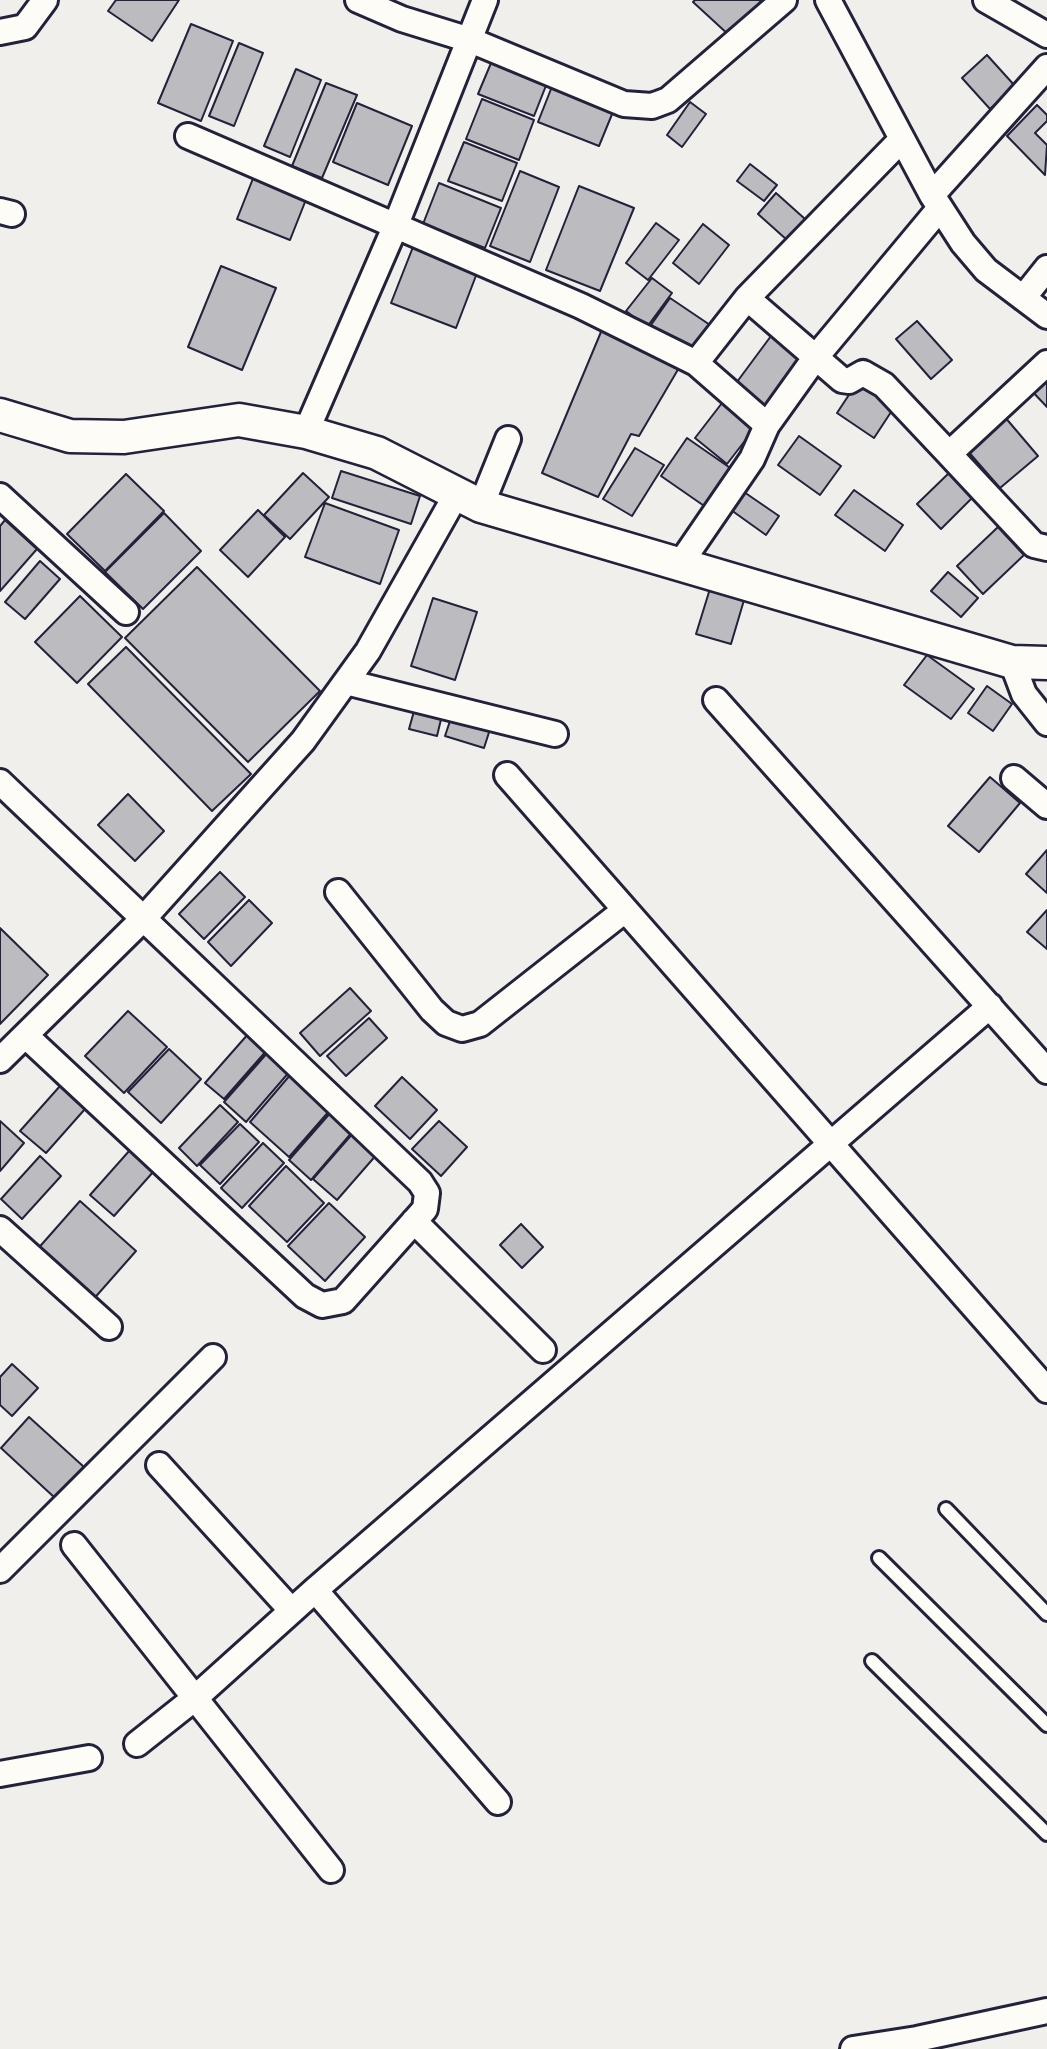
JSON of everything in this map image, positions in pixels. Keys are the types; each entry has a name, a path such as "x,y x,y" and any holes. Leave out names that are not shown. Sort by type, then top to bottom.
{"street":[{"path":"0,32 25,27 45,0"},
{"path":"358,0 402,19 470,40 624,104 652,106 668,100 784,0"},
{"path":"306,432 395,227 485,0"},
{"path":"828,0 936,201 963,243 986,270 1047,316"},
{"path":"986,0 1047,34"},
{"path":"680,564 752,459 767,425 815,358 936,201 1047,67"},
{"path":"188,136 581,306 696,363 767,425"},
{"path":"696,363 747,298 902,139"},
{"path":"1023,298 1047,268"},
{"path":"747,298 842,380 849,381 863,373 884,385 1034,545 1047,548"},
{"path":"949,454 1047,363"},
{"path":"0,415 70,436 124,437 239,420 306,432 377,453 469,500 1012,662 1047,663"},
{"path":"0,1060 145,917 303,741 368,651 508,439"},
{"path":"0,496 126,611"},
{"path":"1012,662 1024,694 1047,723"},
{"path":"346,682 555,734"},
{"path":"716,700 1047,1071"},
{"path":"507,775 1047,1390"},
{"path":"1014,778 1047,806"},
{"path":"0,782 145,917 420,1182 428,1193 425,1209 343,1301 322,1306 305,1296 26,1035"},
{"path":"338,892 432,1010 446,1023 462,1029 480,1024 625,910"},
{"path":"137,1744 195,1698 315,1590 990,1006"},
{"path":"414,1221 542,1350"},
{"path":"0,1229 108,1327"},
{"path":"0,1570 213,1357"},
{"path":"159,1465 292,1611"},
{"path":"74,1545 331,1870"},
{"path":"315,1590 498,1802"},
{"path":"0,1774 89,1758"},
{"path":"853,2049 918,2044 1047,2011"}],"lane":[{"path":"946,1508 1047,1614"},
{"path":"879,1558 1047,1725"},
{"path":"872,1661 1047,1834"}],"building":[{"path":"116,0 179,0 152,41 108,11"},
{"path":"762,0 730,36 693,2"},
{"path":"191,24 233,41 201,121 158,103"},
{"path":"239,43 263,53 234,126 209,116"},
{"path":"987,55 1015,86 990,109 962,78"},
{"path":"494,56 549,78 534,116 478,94"},
{"path":"296,69 321,80 290,157 264,146"},
{"path":"326,83 357,95 322,178 292,166"},
{"path":"553,84 615,107 599,146 538,122"},
{"path":"482,99 534,120 519,160 466,139"},
{"path":"690,102 706,114 682,147 667,135"},
{"path":"357,103 412,126 388,185 333,162"},
{"path":"1037,105 1047,115 1047,121 1035,133 1047,145 1045,175 1007,136"},
{"path":"464,142 517,163 502,201 448,181"},
{"path":"750,164 777,185 764,201 737,181"},
{"path":"520,171 559,187 530,262 490,246"},
{"path":"254,176 307,197 290,240 237,219"},
{"path":"439,183 501,208 485,248 423,224"},
{"path":"579,186 634,208 600,291 546,270"},
{"path":"776,193 805,219 787,240 758,214"},
{"path":"656,223 679,240 648,280 626,263"},
{"path":"703,224 729,245 699,284 673,263"},
{"path":"413,247 477,273 456,328 391,303"},
{"path":"221,266 276,288 242,370 188,347"},
{"path":"652,278 672,293 647,327 626,311"},
{"path":"670,298 716,329 697,357 651,325"},
{"path":"606,320 683,361 639,436 631,434 598,497 542,473"},
{"path":"917,321 952,360 931,379 896,339"},
{"path":"771,336 804,361 765,414 731,390"},
{"path":"1047,372 1047,407 1029,388"},
{"path":"858,381 895,406 874,438 837,413"},
{"path":"722,403 754,429 727,464 695,438"},
{"path":"1004,416 1038,456 1000,488 966,449"},
{"path":"799,436 841,466 820,495 778,465"},
{"path":"687,438 736,472 710,510 661,476"},
{"path":"635,448 664,465 632,516 603,499"},
{"path":"341,471 420,496 411,524 332,498"},
{"path":"950,472 973,497 941,529 917,504"},
{"path":"303,473 329,497 290,539 264,515"},
{"path":"126,474 164,511 105,571 67,534"},
{"path":"854,490 903,525 885,551 835,515"},
{"path":"744,492 779,516 766,535 731,510"},
{"path":"325,503 399,530 380,584 305,557"},
{"path":"258,510 285,537 248,577 220,550"},
{"path":"164,513 201,551 143,609 105,572"},
{"path":"5,520 37,549 0,591 0,526"},
{"path":"998,527 1024,555 983,594 957,566"},
{"path":"40,561 60,579 25,619 5,602"},
{"path":"197,567 320,691 248,762 125,638"},
{"path":"948,572 978,598 961,617 931,591"},
{"path":"713,579 747,590 731,644 696,634"},
{"path":"80,596 122,637 77,683 35,642"},
{"path":"433,598 477,612 455,680 411,666"},
{"path":"126,647 251,774 212,811 88,684"},
{"path":"927,655 974,689 951,719 904,685"},
{"path":"987,686 1012,704 993,731 968,713"},
{"path":"416,704 443,711 437,736 409,729"},
{"path":"453,712 492,723 484,748 445,736"},
{"path":"990,777 1020,803 979,852 948,826"},
{"path":"128,794 164,831 135,861 98,825"},
{"path":"1047,850 1047,893 1026,874"},
{"path":"220,872 245,897 204,939 179,914"},
{"path":"249,900 272,923 231,966 208,942"},
{"path":"1047,910 1047,949 1027,932"},
{"path":"0,928 48,975 0,1024"},
{"path":"350,988 371,1011 320,1056 300,1033"},
{"path":"128,1011 167,1047 124,1093 85,1056"},
{"path":"369,1018 387,1038 346,1076 327,1056"},
{"path":"249,1033 268,1049 224,1099 205,1083"},
{"path":"169,1049 201,1079 161,1123 128,1092"},
{"path":"269,1051 291,1070 246,1122 224,1102"},
{"path":"291,1074 331,1109 289,1157 250,1122"},
{"path":"402,1077 437,1110 410,1139 375,1106"},
{"path":"60,1086 85,1109 46,1153 20,1131"},
{"path":"220,1105 238,1122 197,1166 179,1148"},
{"path":"332,1111 354,1130 311,1180 289,1160"},
{"path":"0,1121 24,1143 0,1171"},
{"path":"439,1121 467,1147 441,1176 412,1149"},
{"path":"240,1124 259,1142 220,1184 200,1165"},
{"path":"354,1132 378,1153 337,1200 313,1179"},
{"path":"263,1143 284,1163 242,1208 221,1188"},
{"path":"130,1150 154,1171 114,1216 90,1195"},
{"path":"40,1156 61,1176 22,1219 1,1199"},
{"path":"286,1166 324,1203 287,1242 249,1206"},
{"path":"80,1201 136,1251 91,1302 35,1252"},
{"path":"329,1203 365,1237 325,1281 288,1246"},
{"path":"521,1224 543,1247 522,1268 500,1245"},
{"path":"12,1364 38,1388 12,1416 0,1405 0,1377"},
{"path":"29,1417 84,1467 55,1498 1,1448"}]}
